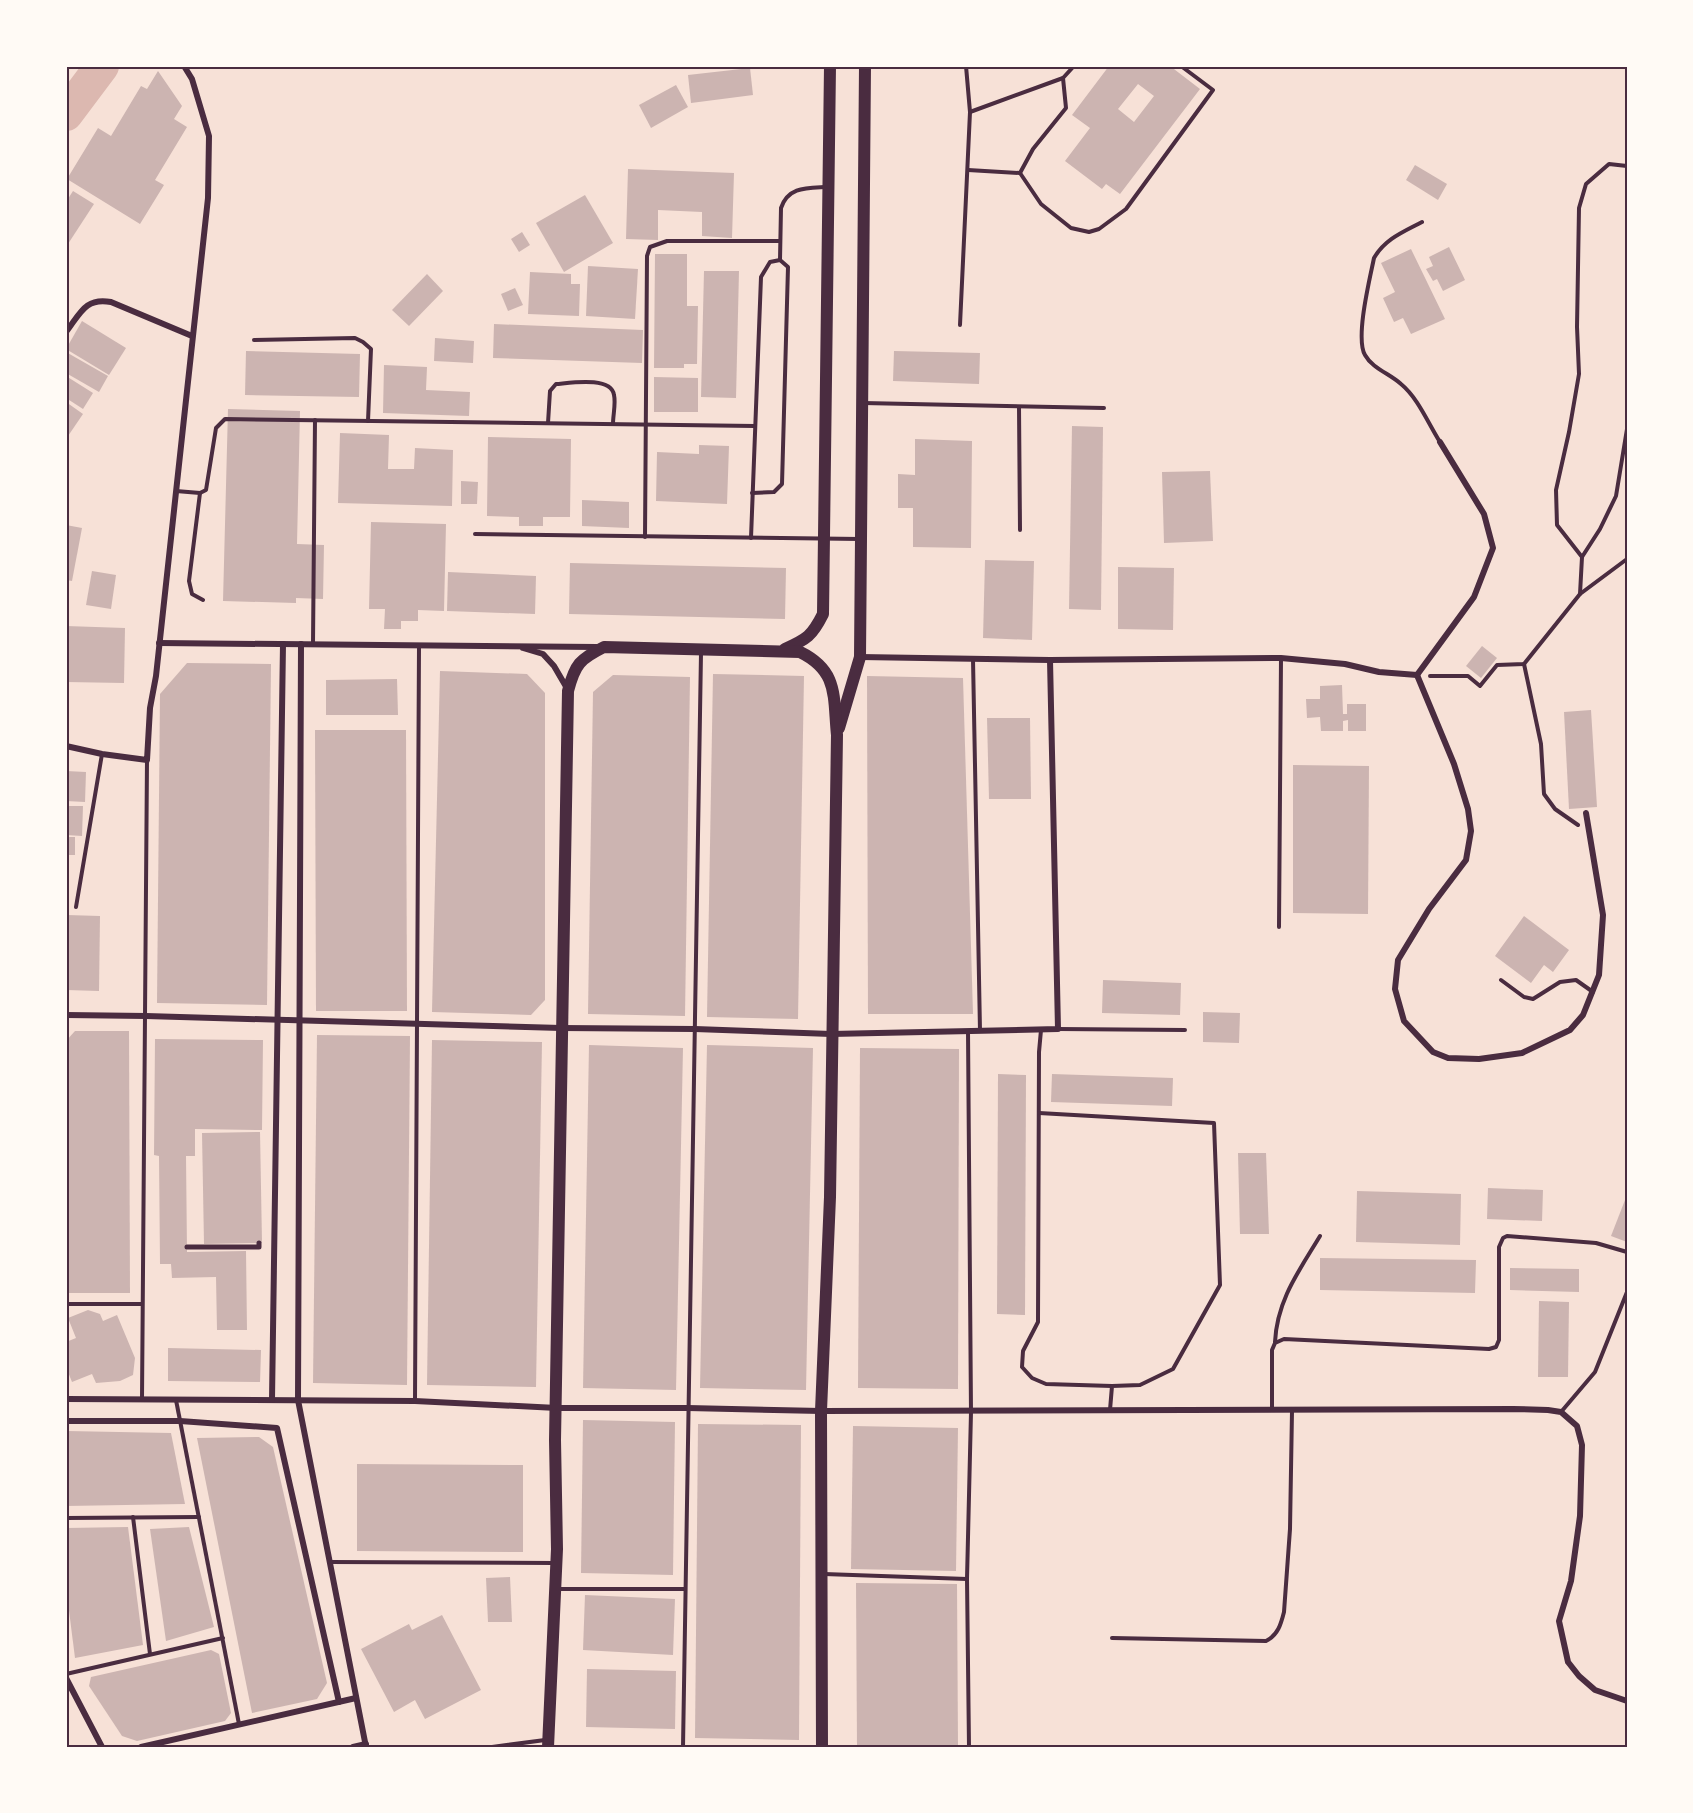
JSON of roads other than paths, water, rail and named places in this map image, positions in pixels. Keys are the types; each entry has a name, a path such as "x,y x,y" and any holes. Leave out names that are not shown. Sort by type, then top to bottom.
{"main road":[{"path":"781,651 805,640 823,614 830,66"},
{"path":"837,735 860,657 865,66"},
{"path":"549,1743 557,1563 555,1440 568,691 574,670 584,657 604,647 800,652 823,666 832,684 837,735 830,1197 821,1411 822,1747"}],"street":[{"path":"66,746 147,760 150,708 208,198 210,136 192,80 184,66"},
{"path":"66,332 87,303 100,300 111,302 192,336"},
{"path":"1418,675 1474,597 1493,548 1484,514 1440,442"},
{"path":"159,643 604,647"},
{"path":"272,1400 283,644"},
{"path":"301,644 298,1400 366,1746 353,1747"},
{"path":"517,646 543,654 554,666 568,691"},
{"path":"860,657 1050,660 1281,658 1345,664 1379,672 1418,675"},
{"path":"66,1015 831,1034 1058,1029 1052,836 1050,660"},
{"path":"1418,675 1454,764 1468,809 1472,831 1466,860 1429,909 1398,960 1395,989 1404,1021 1433,1052 1448,1058 1479,1059 1522,1053 1570,1030 1583,1015 1599,975 1603,915 1586,813"},
{"path":"187,1247 259,1247 259,1243"},
{"path":"66,1399 415,1401 557,1408 821,1411 1513,1409 1562,1412 1577,1426 1582,1446 1580,1516 1571,1581 1559,1621 1568,1662 1595,1690 1627,1701"},
{"path":"66,1421 180,1421 277,1428 339,1702"},
{"path":"66,1676 102,1747"},
{"path":"141,1747 356,1698"}],"lane":[{"path":"960,326 970,111 966,66"},
{"path":"970,111 1063,78 1074,66"},
{"path":"1020,173 1041,204 1071,228 1089,232 1099,229 1126,209 1213,90 1181,66"},
{"path":"1020,173 1033,149 1066,108 1063,78"},
{"path":"968,170 1020,173"},
{"path":"752,493 774,492 782,484 788,267 780,260 781,208 789,194 799,189 829,187"},
{"path":"1422,222 1397,235 1380,248 1374,258 1361,331 1364,354 1380,370 1401,384 1416,402 1440,442"},
{"path":"645,537 647,256 650,247 667,242 780,241"},
{"path":"751,538 761,277 770,262 780,260"},
{"path":"254,340 355,338 363,342 371,349 368,421"},
{"path":"549,423 550,391 556,384 601,382 615,393 613,424"},
{"path":"862,403 1104,408"},
{"path":"1018,407 1020,530"},
{"path":"176,491 200,493 206,490 216,428 225,419 754,426"},
{"path":"313,644 315,420"},
{"path":"200,493 189,581 192,594 203,600"},
{"path":"475,534 861,539"},
{"path":"415,1401 419,645"},
{"path":"683,1747 701,649"},
{"path":"1279,927 1281,658"},
{"path":"973,659 981,1031"},
{"path":"76,907 102,754"},
{"path":"142,1399 147,760"},
{"path":"1501,980 1524,997 1533,999 1560,982 1576,980 1594,992"},
{"path":"1039,1113 1214,1123 1220,1285 1173,1369 1140,1385 1046,1384 1032,1378 1022,1367 1023,1351 1038,1322 1039,1113 1041,1029"},
{"path":"1058,1029 1185,1030"},
{"path":"968,1031 971,1412 967,1579 969,1747"},
{"path":"1272,1410 1272,1350 1275,1343 1276,1323 1292,1282 1320,1236"},
{"path":"1275,1343 1284,1339 1493,1349 1499,1340 1499,1247 1503,1238 1508,1236 1596,1243 1627,1252"},
{"path":"1562,1412 1595,1372 1627,1292"},
{"path":"66,1304 142,1304"},
{"path":"1110,1411 1112,1386"},
{"path":"176,1400 240,1724"},
{"path":"1112,1638 1266,1641 1276,1633 1284,1612 1290,1529 1292,1411"},
{"path":"133,1517 150,1654"},
{"path":"66,1518 199,1517"},
{"path":"329,1562 557,1563"},
{"path":"822,1574 967,1579"},
{"path":"556,1589 685,1589"},
{"path":"66,1676 223,1638"},
{"path":"492,1747 549,1743"}],"waterway":[{"path":"66,114 102,66"}]}
